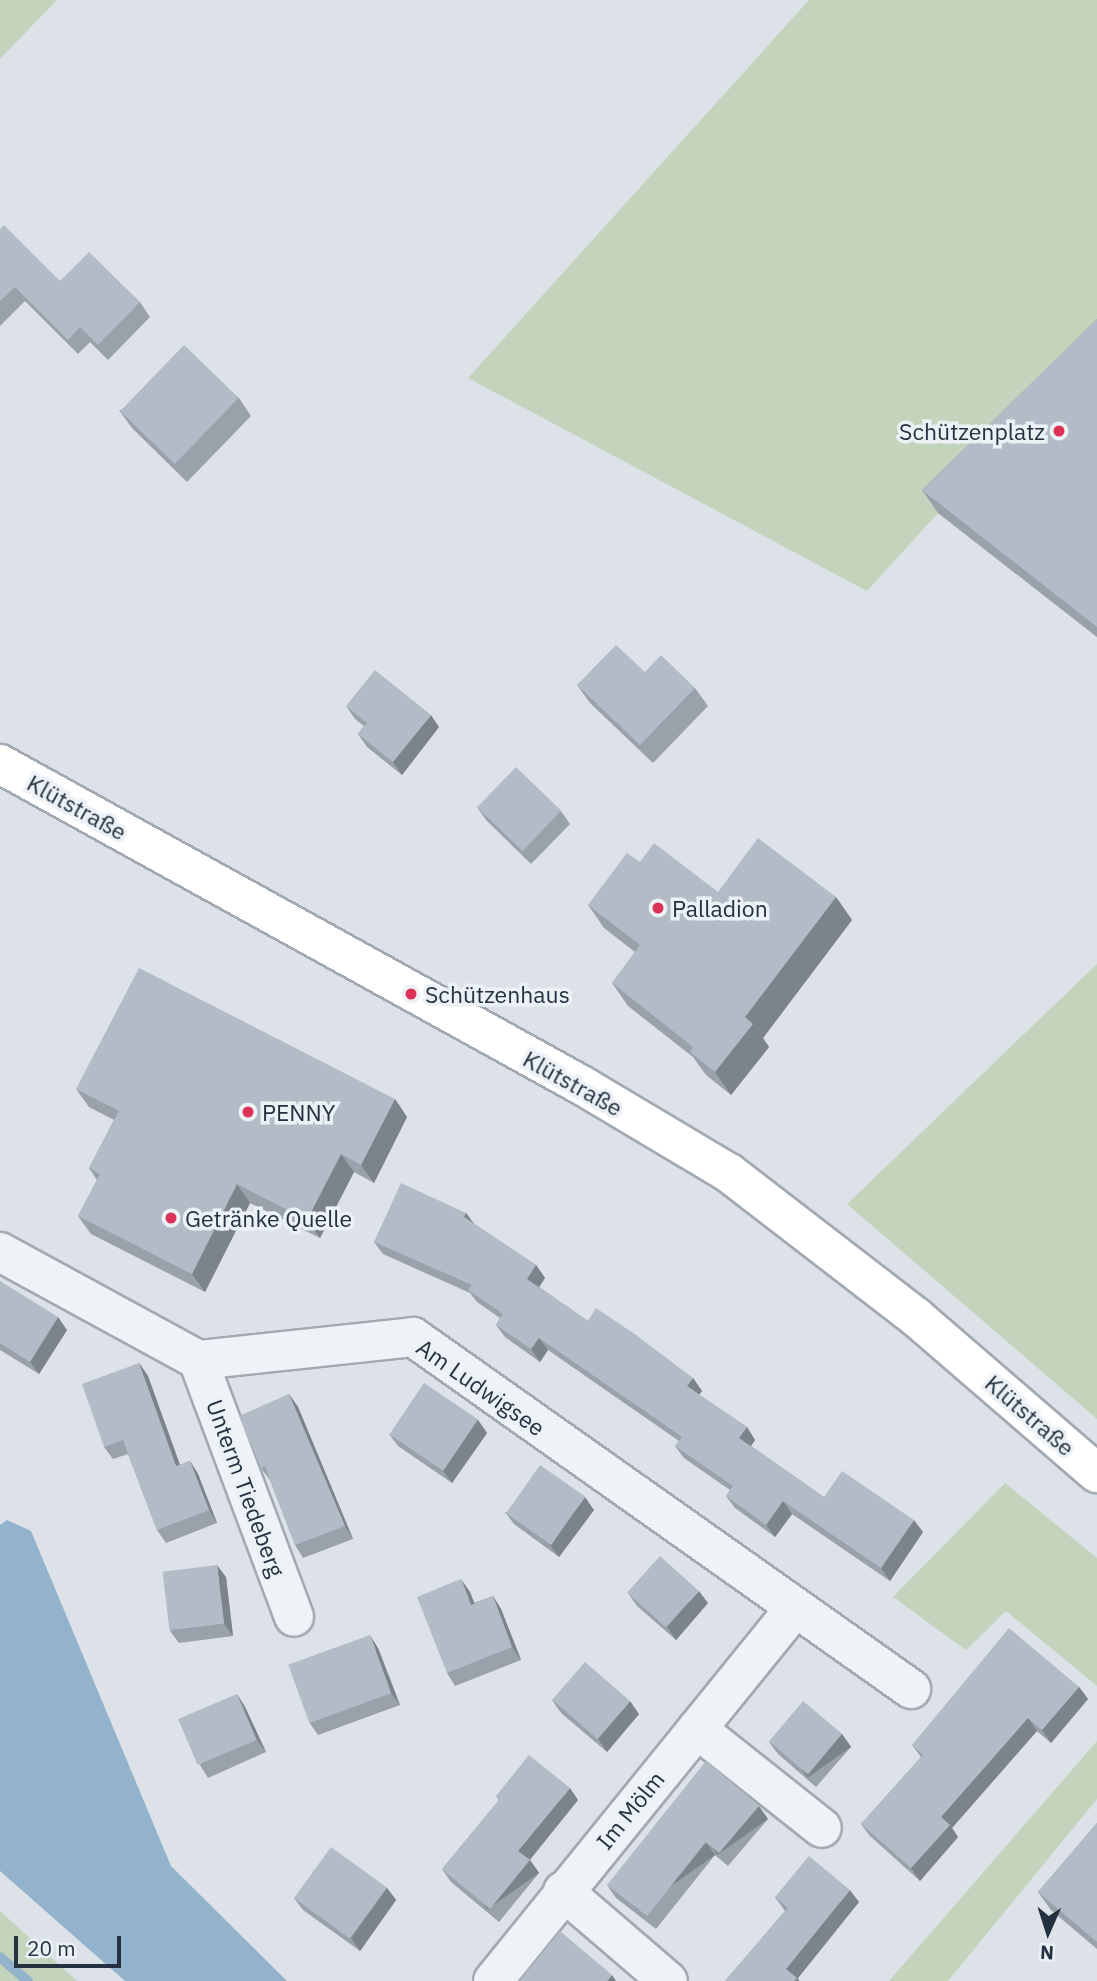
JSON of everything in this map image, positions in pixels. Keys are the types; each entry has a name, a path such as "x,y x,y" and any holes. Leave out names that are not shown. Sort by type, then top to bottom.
{"main road":[{"name":"Klütstraße","path":"0,764 583,1086 729,1173 916,1317 1097,1473"}],"street":[{"path":"0,1252 198,1360"},
{"name":"Am Ludwigsee","path":"198,1360 413,1337 794,1609 911,1689"},
{"name":"Unterm Tiedeberg","path":"198,1360 294,1617"},
{"name":"Im Mölm","path":"494,1981 794,1609"},
{"path":"697,1728 822,1828"},
{"path":"564,1891 668,1981"}],"green space":[{"path":"0,0 57,0 0,59"},
{"path":"809,0 1097,0 1097,637 938,513 867,591 468,378"},
{"path":"1097,964 1097,1419 847,1204"},
{"path":"1005,1483 1097,1558 1097,1686 1006,1611 966,1650 893,1597"},
{"path":"1097,1741 1097,1799 948,1981 889,1981"},
{"path":"0,1911 77,1981 0,1981"}],"water":[{"path":"7,1520 31,1531 171,1866 287,1981 125,1981 0,1871 0,1525"}],"building":[{"path":"4,225 60,281 89,252 140,302 98,345 80,327 68,340 15,287 0,301 0,229"},
{"name":"Schützenplatz","path":"1097,319 1097,627 922,490"},
{"path":"184,345 239,398 175,464 120,411"},
{"path":"616,645 645,672 661,655 695,688 640,745 577,685"},
{"path":"375,670 431,715 393,762 358,734 367,723 346,706"},
{"path":"516,767 561,811 522,851 477,807"},
{"path":"758,838 836,897 745,1017 753,1024 715,1072 690,1052 693,1047 612,983 640,945 588,905 627,853 640,862 654,843 718,892"},
{"name":"PENNY","path":"139,968 395,1099 361,1165 341,1154 307,1220 237,1184 192,1274 78,1216 100,1174 89,1168 119,1111 76,1089"},
{"path":"401,1183 466,1213 464,1217 536,1265 527,1279 588,1321 596,1308 636,1335 693,1378 687,1386 747,1427 739,1438 824,1497 842,1471 914,1520 881,1568 783,1501 766,1525 726,1496 733,1486 675,1446 682,1437 539,1338 531,1349 496,1325 503,1314 468,1290 472,1285 374,1242"},
{"path":"0,1281 58,1317 30,1362 0,1343"},
{"path":"139,1363 176,1466 190,1461 209,1510 157,1530 123,1440 104,1447 82,1384"},
{"path":"424,1383 478,1419 443,1471 389,1434"},
{"path":"289,1394 345,1526 295,1545 265,1466 261,1468 239,1416"},
{"path":"540,1465 585,1497 551,1545 506,1513"},
{"path":"660,1556 699,1591 666,1627 627,1592"},
{"path":"217,1565 224,1624 170,1630 162,1572"},
{"path":"461,1579 471,1605 493,1596 512,1647 447,1673 417,1597"},
{"path":"1009,1628 1079,1687 1042,1730 1028,1718 941,1817 950,1825 911,1868 861,1824 923,1755 912,1745"},
{"path":"370,1635 391,1693 309,1723 288,1665"},
{"path":"585,1662 630,1701 597,1739 552,1700"},
{"path":"237,1694 257,1740 198,1765 178,1719"},
{"path":"803,1701 842,1734 808,1774 769,1742"},
{"path":"529,1755 570,1788 518,1851 530,1860 490,1909 442,1869 500,1799 496,1796"},
{"path":"706,1761 759,1806 719,1853 706,1842 647,1916 607,1885"},
{"path":"1097,1823 1097,1942 1038,1892"},
{"path":"331,1847 387,1888 350,1939 294,1898"},
{"path":"809,1856 850,1890 786,1969 797,1978 794,1981 725,1981 788,1908 775,1897"},
{"path":"560,1931 612,1975 607,1981 519,1981"}],"waterway":[{"path":"0,1957 28,1981"}],"place":[{"name":"Schützenplatz","path":"1059,431"},
{"name":"Palladion","path":"658,908"},
{"name":"Schützenhaus","path":"411,994"},
{"name":"PENNY","path":"248,1112"},
{"name":"Getränke Quelle","path":"171,1218"}]}
